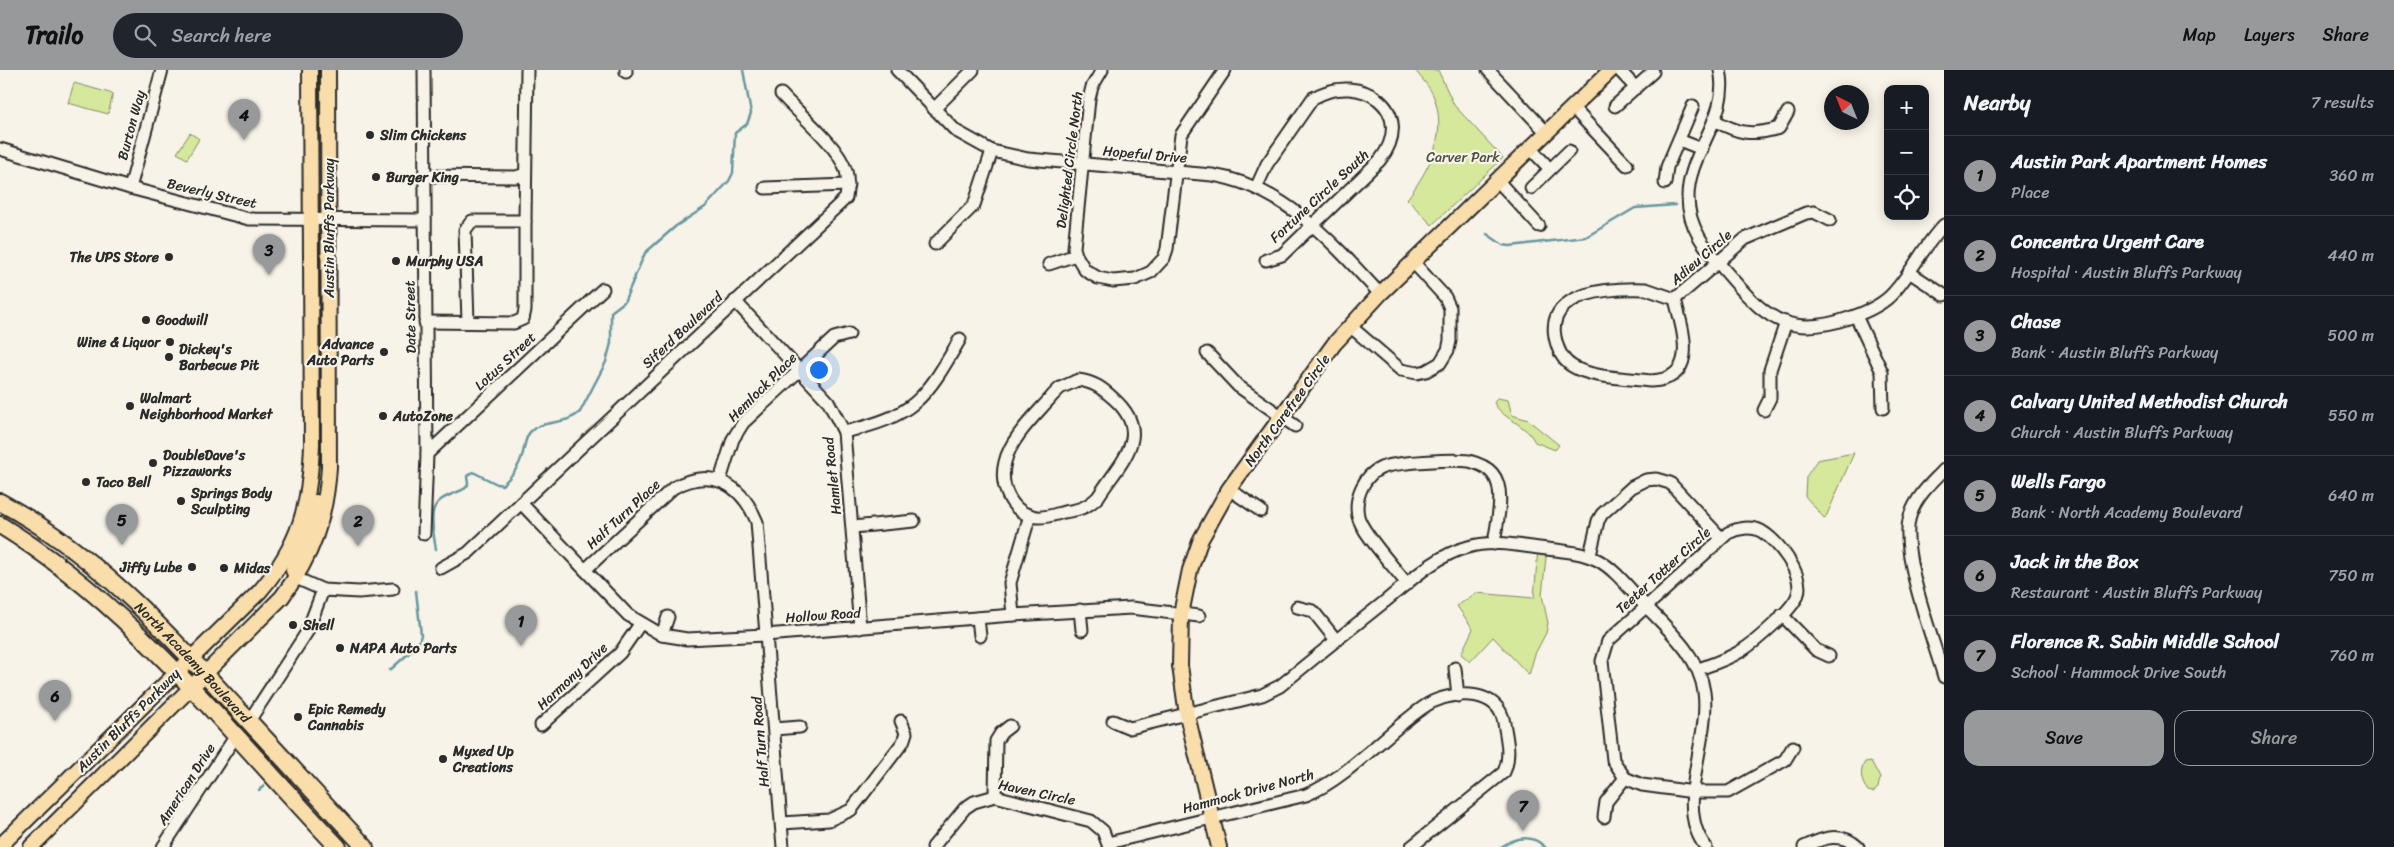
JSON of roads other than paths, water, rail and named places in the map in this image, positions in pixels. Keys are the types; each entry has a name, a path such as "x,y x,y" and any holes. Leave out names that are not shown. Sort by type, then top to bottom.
{"highway":[{"name":"North Academy Boulevard","path":"0,502 27,516 90,563 147,612 365,847"},
{"name":"North Academy Boulevard","path":"0,526 35,547 84,584 134,628 338,847"}],"main road":[{"name":"Austin Bluffs Parkway","path":"0,846 270,579 298,528 311,483 312,220 310,70"},
{"name":"Austin Bluffs Parkway","path":"31,847 265,615 296,578 315,541 327,496 329,387 328,70"},
{"name":"North Carefree Circle","path":"1219,847 1187,715 1180,666 1181,614 1195,554 1212,518 1229,489 1334,344 1380,294 1610,70"},
{"path":"312,370 321,376 329,387"},
{"path":"296,578 293,570 294,563 307,534 317,495 311,483"}],"street":[{"name":"Burton Way","path":"130,188 162,70"},
{"name":"Date Street","path":"424,70 426,454 424,534"},
{"path":"425,322 514,323 523,319 525,310 527,70"},
{"name":"Hopeful Drive","path":"897,70 934,110 964,138 992,151 1011,157 1228,178 1256,188 1280,200 1312,224 1380,294"},
{"path":"934,110 973,70"},
{"name":"Delighted Circle North","path":"1076,255 1074,248 1089,99 1092,87 1102,70"},
{"path":"1049,264 1076,255 1085,270 1092,276 1113,281 1143,277 1164,258 1167,249 1181,135 1224,70"},
{"path":"1488,70 1546,132"},
{"path":"1619,70 1636,88"},
{"path":"1720,70 1721,96 1714,120 1690,178 1688,199 1694,230 1718,262 1760,310 1797,326 1824,326 1856,316 1888,298 1944,225"},
{"path":"1616,106 1653,72"},
{"name":"Fortune Circle South","path":"1256,188 1267,164 1313,98 1322,90 1333,85 1353,83 1369,88 1387,105 1393,122 1394,132 1387,152 1282,255 1266,260"},
{"path":"766,188 848,185 846,171 835,152 781,94"},
{"path":"1665,183 1667,167 1693,106"},
{"path":"1572,107 1626,165"},
{"path":"1714,120 1734,130 1754,134 1779,128 1788,112"},
{"path":"1679,140 1702,150"},
{"path":"1530,148 1550,169"},
{"name":"Beverly Street","path":"0,150 130,188 249,219 424,220"},
{"path":"935,244 974,205 992,151"},
{"path":"1531,188 1569,151"},
{"path":"424,176 516,177 525,174"},
{"path":"1497,180 1539,226"},
{"name":"Siferd Boulevard","path":"441,568 468,553 734,301 846,198 848,185"},
{"name":"Adieu Circle","path":"1674,299 1746,239 1799,216 1814,212 1830,220"},
{"path":"468,322 465,230 472,221 525,221"},
{"path":"1350,326 1401,370 1417,373 1426,372 1440,363 1448,350 1450,340 1450,308 1445,297 1413,262"},
{"path":"1909,272 1944,295"},
{"name":"Lotus Street","path":"426,454 603,289"},
{"name":"Adieu Circle","path":"1646,289 1674,299 1686,350 1679,366 1666,378 1651,381 1584,371 1570,365 1560,352 1554,335 1555,321 1568,302 1585,293 1646,289"},
{"name":"Hamlet Road","path":"734,301 828,401 844,432 860,628"},
{"path":"1856,316 1882,372 1883,408"},
{"path":"1764,410 1770,398 1770,370 1786,322"},
{"name":"Hemlock Place","path":"720,480 733,439 743,423 834,338 849,334"},
{"path":"844,432 880,424 913,404 926,393 938,378 960,339"},
{"path":"1206,353 1238,386 1295,426"},
{"path":"1077,375 1101,387 1127,410 1134,426 1134,436 1112,476 1090,504 1082,508 1040,517 1030,516 1019,510 1012,503 1006,491 999,462 1053,394 1077,375"},
{"path":"1407,584 1358,517 1357,501 1360,491 1369,477 1382,468 1460,461 1475,463 1487,468 1496,480 1499,495 1494,544"},
{"path":"1944,470 1924,491 1914,508 1908,526 1907,546 1944,677"},
{"name":"Half Turn Place","path":"585,570 673,488 687,480 701,478 720,480"},
{"path":"1590,555 1598,521 1614,496 1637,483 1656,479 1663,480 1676,489 1721,538"},
{"path":"720,480 744,498 757,522 765,635"},
{"path":"1229,489 1261,511"},
{"name":"Hollow Road","path":"521,503 628,615 640,624 662,635 687,639 765,635 1080,610 1130,608 1199,616"},
{"path":"1013,615 1010,583 1030,516"},
{"path":"852,527 914,522"},
{"name":"Teeter Totter Circle","path":"1625,778 1613,760 1598,651 1721,538 1735,529 1742,528 1761,531 1794,566 1799,581 1798,595 1782,615 1742,650 1699,669"},
{"path":"1114,721 1130,728 1262,696 1280,686 1407,584 1451,552 1469,546 1494,544 1590,555 1614,570 1686,650 1699,669 1704,691 1705,715 1694,792 1694,824 1706,847"},
{"path":"296,578 323,590 368,591 393,589"},
{"path":"249,721 307,632 323,590"},
{"path":"1297,607 1313,611 1336,640"},
{"path":"1080,610 1082,630"},
{"path":"1782,615 1816,650 1829,656"},
{"path":"662,635 668,617"},
{"path":"978,618 980,636"},
{"name":"Harmony Drive","path":"541,725 620,653 640,624"},
{"name":"Half Turn Road","path":"765,635 783,847"},
{"path":"1455,668 1458,696"},
{"name":"Hammock Drive North","path":"1108,845 1211,817 1306,795 1321,788 1423,707 1439,699 1467,694 1484,698 1497,706 1504,717 1508,748 1507,765 1504,772 1411,847"},
{"path":"782,823 829,820 851,810 903,742 906,734 901,721"},
{"path":"995,796 996,741 1001,733 1010,726"},
{"path":"774,729 800,727"},
{"name":"American Drive","path":"163,847 235,736"},
{"path":"1604,818 1606,802 1625,778 1642,785 1694,792 1720,793 1736,789 1785,760 1793,748"},
{"name":"Haven Circle","path":"933,847 965,808 974,802 995,796 1082,817 1098,824 1108,845"},
{"path":"1804,847 1821,839 1835,837 1848,840 1858,847"}],"waterway":[{"path":"436,549 432,521 436,505 446,497 463,490 468,484 467,476 473,472 502,485 519,464 526,440 531,431 542,425 568,419 580,412 606,362 611,343 611,312 624,302 645,253 676,226 705,207 729,181 733,173 735,133 747,124 751,113 743,70"},
{"path":"1487,234 1503,245 1510,246 1586,237 1635,208 1675,205"},
{"path":"390,670 418,645 421,635 416,591"},
{"path":"259,790 264,786"},
{"path":"1501,847 1512,841 1524,838 1535,840 1545,847"}],"place":[{"name":"Slim Chickens","path":"370,135"},
{"name":"Calvary United Methodist Church","path":"244,140"},
{"name":"Burger King","path":"376,177"},
{"name":"The UPS Store","path":"169,257"},
{"name":"Murphy USA","path":"396,261"},
{"name":"Chase","path":"269,275"},
{"name":"Goodwill","path":"146,320"},
{"name":"Wine & Liquor","path":"170,342"},
{"name":"Advance Auto Parts","path":"384,352"},
{"name":"Dickey's Barbecue Pit","path":"169,357"},
{"name":"Walmart Neighborhood Market","path":"130,406"},
{"name":"AutoZone","path":"383,416"},
{"name":"DoubleDave's Pizzaworks","path":"153,463"},
{"name":"Taco Bell","path":"86,482"},
{"name":"Springs Body Sculpting","path":"181,501"},
{"name":"Wells Fargo","path":"122,545"},
{"name":"Concentra Urgent Care","path":"358,546"},
{"name":"Jiffy Lube","path":"192,567"},
{"name":"Midas","path":"224,568"},
{"name":"Shell","path":"293,625"},
{"name":"Austin Park Apartment Homes","path":"521,646"},
{"name":"NAPA Auto Parts","path":"340,648"},
{"name":"Epic Remedy Cannabis","path":"298,717"},
{"name":"Jack in the Box","path":"55,721"},
{"name":"Myxed Up Creations","path":"443,759"},
{"name":"Florence R. Sabin Middle School","path":"1523,831"}],"park label":[{"name":"Carver Park","path":"1463,157"}]}
